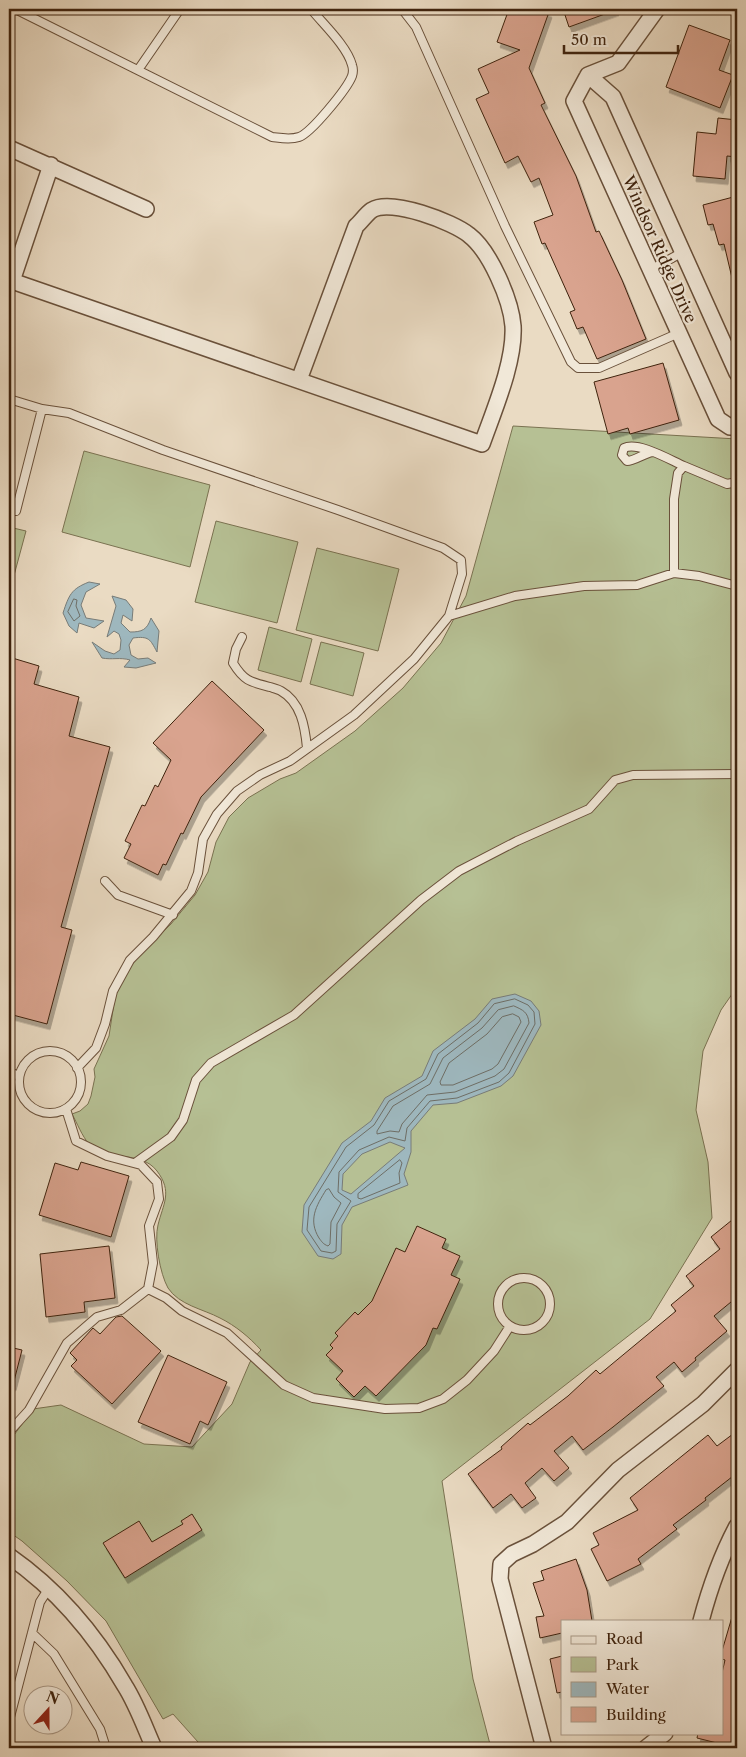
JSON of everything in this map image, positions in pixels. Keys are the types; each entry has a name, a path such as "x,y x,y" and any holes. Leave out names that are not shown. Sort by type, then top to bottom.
{"street":[{"path":"588,74 618,63 657,9"},
{"name":"Windsor Ridge Drive","path":"737,373 612,97 588,74 574,101 718,419 730,427 737,426"},
{"path":"9,148 51,165 146,209"},
{"path":"51,165 11,280 482,444 497,401 513,343 513,325 509,306 499,278 486,254 470,235 451,224 413,210 392,206 373,210 356,226 299,380"},
{"path":"544,1748 500,1579 502,1564 512,1554 533,1544 567,1522 618,1470 703,1404 737,1370"},
{"path":"701,1620 709,1591 724,1550 737,1526"},
{"path":"9,1556 35,1574 83,1622 126,1686 154,1748"},
{"path":"646,1748 664,1734"}],"lane":[{"path":"15,9 272,137 288,139 300,137 313,127 344,89 352,75 353,66 347,52 311,9"},
{"path":"138,70 180,9"},
{"path":"415,9 405,12 416,27 505,226 571,362 578,368 599,368 679,333"},
{"path":"650,270 683,252"},
{"path":"9,399 42,409 69,413 163,450 443,548 461,560 462,574 449,616 414,659 354,715 290,761 260,775 237,791 217,814 203,839 198,873 191,891 173,914 130,960 113,991 105,1024 96,1048 77,1068"},
{"path":"9,509 16,511 42,409"},
{"path":"652,452 727,484 737,482"},
{"path":"674,572 674,499 678,473 684,466"},
{"path":"449,616 515,596 584,586 637,585 674,572 699,576 737,586"},
{"path":"242,637 236,649 233,663 235,668 248,682 280,690 292,700 301,714 305,728 307,748"},
{"path":"135,1163 171,1137 183,1120 196,1080 211,1063 294,1015 413,907 459,871 517,841 589,809 615,780 633,775 737,774"},
{"path":"105,881 118,895 173,914"},
{"path":"55,1052 64,1055 77,1068 80,1077 78,1095 73,1103 66,1108 46,1113 36,1110 28,1104 20,1091 19,1076 22,1067 36,1054 55,1052"},
{"path":"9,1072 19,1076"},
{"path":"9,1432 29,1410 67,1343 98,1317 121,1310 148,1289 153,1263 149,1226 159,1199 158,1182 141,1165 107,1156 76,1141 66,1108"},
{"path":"525,1277 537,1281 544,1286 551,1301 550,1310 545,1321 532,1329 523,1331 510,1326 503,1320 498,1307 498,1298 503,1288 516,1279 525,1277"},
{"path":"148,1289 166,1298 182,1311 227,1333 284,1385 313,1398 385,1408 419,1408 443,1399 467,1380 494,1351 510,1326"},
{"path":"9,1721 40,1602 49,1588"},
{"path":"32,1633 54,1654 100,1729 106,1748"}],"green space":[{"path":"513,426 737,439 737,987 721,1010 703,1051 696,1110 708,1162 712,1218 650,1319 442,1481 473,1679 491,1748 200,1748 198,1742 173,1714 163,1719 106,1621 67,1581 22,1541 9,1532 9,1442 33,1409 61,1405 144,1444 192,1447 232,1404 250,1362 261,1350 247,1336 231,1325 178,1299 168,1288 160,1266 157,1248 157,1231 166,1192 162,1178 150,1164 142,1160 96,1150 86,1141 72,1114 80,1111 88,1104 91,1096 95,1077 94,1069 109,1036 116,990 142,952 171,924 195,895 208,872 216,842 229,817 248,798 280,779 296,773 355,731 403,688 441,643 466,596"},
{"path":"84,451 210,485 190,567 62,532"},
{"path":"216,521 298,542 277,623 195,602"},
{"path":"9,527 26,531 9,594"},
{"path":"317,548 399,569 378,651 296,630"},
{"path":"269,627 312,639 301,682 258,670"},
{"path":"321,642 364,653 353,696 310,684"}],"water":[{"path":"89,582 100,584 86,592 81,605 86,618 104,621 94,628 79,623 77,633 69,626 63,613 74,590"},
{"path":"112,596 126,600 133,609 132,621 123,615 121,623 130,632 143,630 151,618 159,631 157,652 151,641 146,638 133,638 129,645 131,655 138,659 148,658 156,663 136,668 124,667 130,660 102,658 92,642 105,651 114,654 120,650 121,640 119,634 114,631 107,637 116,606"},
{"path":"515,994 531,1001 539,1011 541,1025 513,1076 501,1086 457,1103 433,1105 411,1131 411,1152 404,1174 408,1185 352,1207 342,1225 341,1254 333,1259 318,1256 302,1232 304,1205 342,1143 371,1121 385,1098 422,1076 433,1051 475,1019 492,999","holes":["390,1142 405,1148 351,1194 342,1190 343,1174 362,1154"]}],"building":[{"path":"509,9 541,9 549,12 529,68 545,103 541,105 576,176 596,232 599,231 622,280 646,339 597,359 583,327 577,329 570,312 575,310 545,243 542,244 534,222 553,215 539,178 531,182 518,156 505,163 476,99 489,93 478,69 520,50 497,42"},
{"path":"563,9 615,9 616,10 569,27"},
{"path":"689,25 730,40 719,70 733,75 720,108 666,87"},
{"path":"718,118 737,120 737,157 727,156 725,179 693,176 697,132 716,134"},
{"path":"737,196 737,278 732,278 724,244 719,245 713,224 708,225 703,205"},
{"path":"663,363 679,420 630,434 628,428 608,434 594,382"},
{"path":"9,657 39,666 34,684 79,697 69,736 110,747 61,927 72,930 47,1024 9,1014"},
{"path":"212,681 264,730 201,797 166,865 163,864 158,875 124,858 131,844 125,841 142,805 145,806 155,785 158,787 171,760 153,743"},
{"path":"81,1162 129,1176 111,1237 39,1215 55,1163 78,1170"},
{"path":"737,1216 737,1297 714,1316 727,1331 695,1358 696,1360 682,1372 674,1362 656,1377 664,1386 583,1450 572,1436 554,1451 569,1468 554,1481 542,1468 525,1483 536,1498 522,1508 511,1494 493,1508 468,1474 502,1449 501,1447 528,1423 530,1425 568,1396 596,1370 600,1374 676,1311 671,1305 694,1286 686,1276 720,1249 711,1237"},
{"path":"417,1226 446,1239 442,1248 460,1256 451,1275 460,1279 437,1329 433,1328 426,1345 376,1396 365,1386 354,1397 336,1379 343,1371 326,1355 333,1348 330,1345 338,1336 335,1333 355,1312 358,1315 372,1301 396,1248 405,1252"},
{"path":"109,1246 115,1298 84,1302 85,1312 46,1317 40,1254"},
{"path":"122,1316 161,1351 112,1404 71,1366 77,1360 70,1353 93,1328 100,1334 116,1317"},
{"path":"9,1347 22,1350 13,1385 9,1384"},
{"path":"168,1355 227,1382 208,1425 200,1421 190,1444 138,1422"},
{"path":"737,1431 737,1473 673,1525 677,1529 638,1559 641,1564 607,1581 591,1549 599,1545 593,1533 638,1510 630,1498 708,1435 717,1446"},
{"path":"192,1514 202,1530 125,1578 103,1543 139,1521 152,1542 183,1524 181,1521"},
{"path":"576,1559 587,1590 592,1620 561,1620 561,1633 540,1638 536,1617 544,1616 533,1583 544,1580 541,1571"},
{"path":"734,1610 737,1611 737,1748 697,1738 698,1734 724,1734 724,1644"},
{"path":"561,1656 561,1692 557,1693 550,1659"}]}
